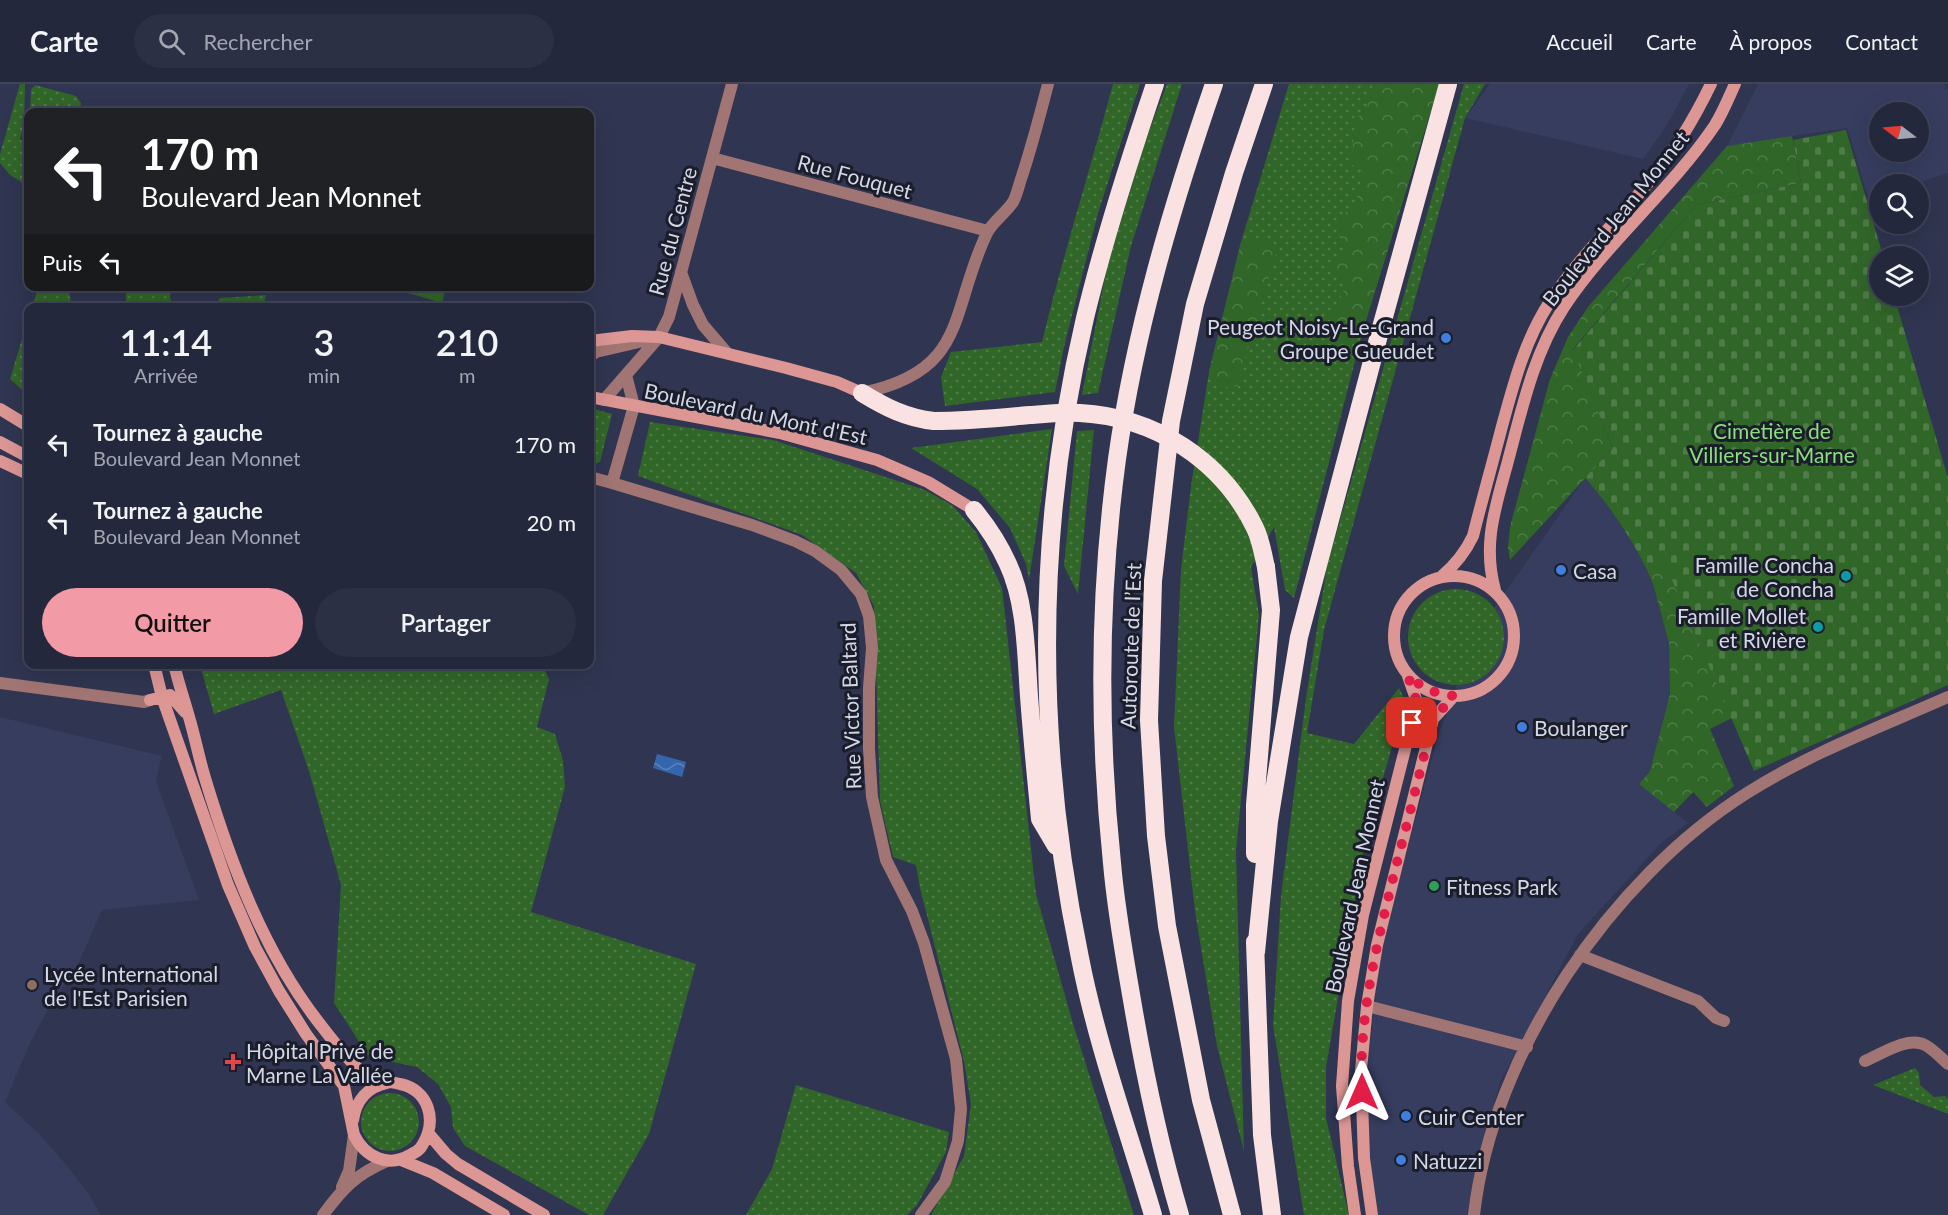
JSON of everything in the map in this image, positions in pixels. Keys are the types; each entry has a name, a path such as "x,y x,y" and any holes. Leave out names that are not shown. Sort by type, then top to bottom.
{"highway":[{"path":"1153,1215 1095,1020 1080,960 1061,856 1051,765 1047,636 1051,540 1070,394 1088,309 1119,195 1155,84"},
{"name":"Autoroute de l’Est","path":"1180,1215 1169,1180 1143,1065 1112,864 1102,731 1105,588 1117,461 1138,344 1177,192 1214,84"},
{"name":"Autoroute de l’Est","path":"1232,1215 1201,1100 1167,926 1155,836 1149,720 1153,581 1171,421 1195,304 1222,211 1264,84"},
{"path":"1256,952 1269,821 1299,637 1378,335 1448,84"},
{"path":"862,393 903,415 934,421 1079,412 1131,420 1180,443 1208,464 1234,493 1256,529 1266,567 1271,610 1255,805 1256,952 1262,1135 1272,1215"},
{"path":"974,510 1000,547 1015,583 1024,628 1040,819 1061,856"}],"street":[{"name":"Rue du Centre","path":"604,400 659,337 669,317 732,84"},
{"path":"862,393 884,388 923,369 941,351 954,330 988,231 1014,201 1048,84"},
{"name":"Boulevard Jean Monnet","path":"1355,1215 1348,1166 1342,1086 1348,1001 1363,915 1417,702 1408,676 1398,661 1394,643 1395,623 1400,608 1411,593 1425,582 1442,576 1457,563 1473,536 1515,379 1524,350 1536,324 1568,278 1673,150 1696,116 1711,84"},
{"name":"Boulevard Jean Monnet","path":"1408,676 1422,687 1437,694 1454,696 1473,693 1489,685 1502,672 1511,655 1514,637 1511,618 1504,602 1495,590 1490,572 1489,536 1526,395 1542,347 1564,307 1584,280 1687,161 1716,123 1736,84"},
{"name":"Rue Fouquet","path":"712,158 988,231"},
{"path":"681,272 703,325 727,353"},
{"name":"Boulevard du Mont d'Est","path":"594,341 632,336 659,337 837,382 862,393"},
{"path":"594,353 659,337"},
{"path":"594,478 612,483 634,406 626,375"},
{"name":"Boulevard du Mont d'Est","path":"594,398 780,433 877,460 928,482 974,510"},
{"path":"0,409 24,424"},
{"path":"0,442 24,455"},
{"path":"0,461 24,472"},
{"name":"Rue Victor Baltard","path":"612,483 752,525 795,541 815,551 841,570 861,594 869,616 872,648 869,688 872,797 886,860 912,911 924,943 956,1059 960,1108 958,1141 945,1182 921,1215"},
{"path":"1442,576 1476,579 1495,590"},
{"path":"154,669 156,698 179,747 228,885 255,947 279,991 314,1046 344,1086 353,1130 364,1150 373,1157 387,1161 401,1161 433,1173 504,1215"},
{"path":"175,669 205,778 241,882 284,970 319,1023 363,1073 389,1083 401,1084 415,1090 424,1099 430,1113 429,1134 420,1150 401,1161"},
{"path":"0,682 144,702 170,694 189,717"},
{"name":"Boulevard Jean Monnet","path":"1372,1215 1364,1158 1361,1070 1366,1006 1377,945 1433,719 1454,696"},
{"path":"1474,1215 1483,1166 1512,1075 1580,955 1603,923 1635,886 1669,852 1704,823 1747,793 1820,753 1948,697"},
{"path":"1580,955 1698,1001 1716,1018 1724,1022"},
{"path":"1366,1006 1527,1047"},
{"path":"1865,1061 1907,1043 1917,1042 1927,1046 1948,1064"},
{"path":"341,1191 349,1171 354,1109 362,1096 370,1089 389,1083"},
{"path":"429,1134 458,1164 544,1215"},
{"path":"323,1215 341,1191 357,1177 387,1161"}],"shaded area":[{"path":"1490,84 1689,84 1667,125 1643,159 1465,118"},
{"path":"1758,84 1944,84 1948,89 1948,173 1929,179 1929,174 1869,174 1869,200 1847,128 1727,146"},
{"path":"1585,478 1608,504 1634,544 1653,584 1669,643 1670,694 1650,771 1639,784 1688,823 1661,843 1578,934 1500,1082 1471,1196 1470,1215 1377,1215 1368,1158 1367,1072 1381,946 1437,739 1474,637"},
{"name":"Lycée International de l'Est Parisien","path":"0,717 162,756 156,781 199,900 102,910 79,962 49,1008 29,1045 5,1102 41,1136 64,1162 88,1193 101,1215 0,1215"}],"green space":[{"path":"20,84 25,84 24,124 20,139 24,144 24,184 10,175 0,163 0,154"},
{"path":"1113,84 1140,84 1098,213 1055,392 945,406 941,377 951,352 1042,342"},
{"path":"1167,84 1182,84 1131,246 1098,393 1082,395 1107,267 1145,142"},
{"path":"1289,84 1439,84 1363,330 1294,598 1285,590 1274,527 1251,567 1259,615 1236,851 1244,1151 1217,1046 1195,911 1174,727 1181,570 1191,486 1209,372 1241,242"},
{"path":"1373,84 1439,84 1363,330 1345,354 1329,336 1335,309 1347,283 1328,271 1347,249 1335,224 1356,202 1363,172 1351,164 1355,121 1367,107"},
{"path":"1464,84 1485,84 1465,118 1324,630 1307,733 1354,744 1399,688 1405,700 1365,842 1326,1067 1326,1118 1349,1215 1304,1215 1273,1025 1281,896 1306,698 1327,566"},
{"path":"35,85 76,96 81,103 79,108 30,108 31,90"},
{"name":"Cimetière de Villiers-sur-Marne","path":"1846,130 1869,208 1869,234 1877,234 1880,246 1869,246 1869,306 1897,306 1948,478 1948,685 1754,771 1663,559 1645,566 1618,520 1585,478 1613,448 1573,350 1696,205 1801,183 1793,140"},
{"path":"1792,136 1801,183 1696,205 1573,349 1613,448 1510,560 1508,547 1510,527 1550,379 1568,337 1588,307 1727,146"},
{"path":"1241,242 1272,242 1278,247 1237,386 1222,388 1209,372"},
{"path":"37,291 69,291 71,303 33,303"},
{"path":"126,291 171,291 172,303 126,303"},
{"path":"402,291 445,291 442,303"},
{"path":"266,295 264,303 217,303 220,298"},
{"path":"24,332 24,391 10,379"},
{"path":"594,409 612,414 600,462 594,464"},
{"path":"650,422 773,440 925,490 952,505 976,532 1002,588 1036,894 1074,1027 1134,1215 931,1215 964,1156 971,1104 964,1061 916,865 893,857 880,801 874,606 856,573 802,535 638,476"},
{"path":"1052,429 1029,580 1026,564 1010,528 977,489 911,448"},
{"path":"1094,430 1078,594 1064,566 1077,431"},
{"path":"1663,558 1732,718 1710,729 1734,786 1707,807 1693,792 1674,812 1639,784 1650,771 1670,694 1669,643 1653,584 1645,566"},
{"path":"1456,589 1474,592 1490,603 1501,619 1504,637 1501,655 1490,671 1474,682 1456,685 1438,682 1422,671 1411,655 1408,637 1411,619 1422,603 1438,592"},
{"path":"201,669 546,669 549,679 537,727 555,734 563,761 565,787 531,912 696,964 649,1134 603,1215 589,1215 465,1146 453,1128 451,1107 438,1084 417,1067 369,1057 334,1003 341,885 309,771 281,690 214,714"},
{"path":"1915,1068 1919,1073 1920,1085 1934,1097 1945,1096 1948,1099 1948,1114 1873,1085"},
{"path":"796,1085 949,1132 946,1152 917,1205 907,1215 746,1215 772,1169"},
{"path":"390,1093 401,1095 414,1106 419,1122 417,1133 406,1146 390,1151 379,1149 366,1138 361,1122 363,1111 374,1098"}],"water":[{"path":"657,754 686,762 682,777 653,768"}],"place":[{"name":"Peugeot Noisy-Le-Grand Groupe Gueudet","path":"1446,338"},
{"name":"Casa","path":"1561,570"},
{"name":"Famille Concha de Concha","path":"1846,576"},
{"name":"Famille Mollet et Rivière","path":"1818,627"},
{"name":"Boulanger","path":"1522,727"},
{"name":"Fitness Park","path":"1434,886"},
{"name":"Lycée International de l'Est Parisien","path":"32,985"},
{"name":"Hôpital Privé de Marne La Vallée","path":"233,1062"},
{"name":"Cuir Center","path":"1406,1116"},
{"name":"Natuzzi","path":"1401,1160"}],"route":[{"path":"1362,1092 1361,1070 1366,1006 1377,945 1433,719 1454,696 1437,694 1422,687 1408,676 1417,702 1412,723"}]}
